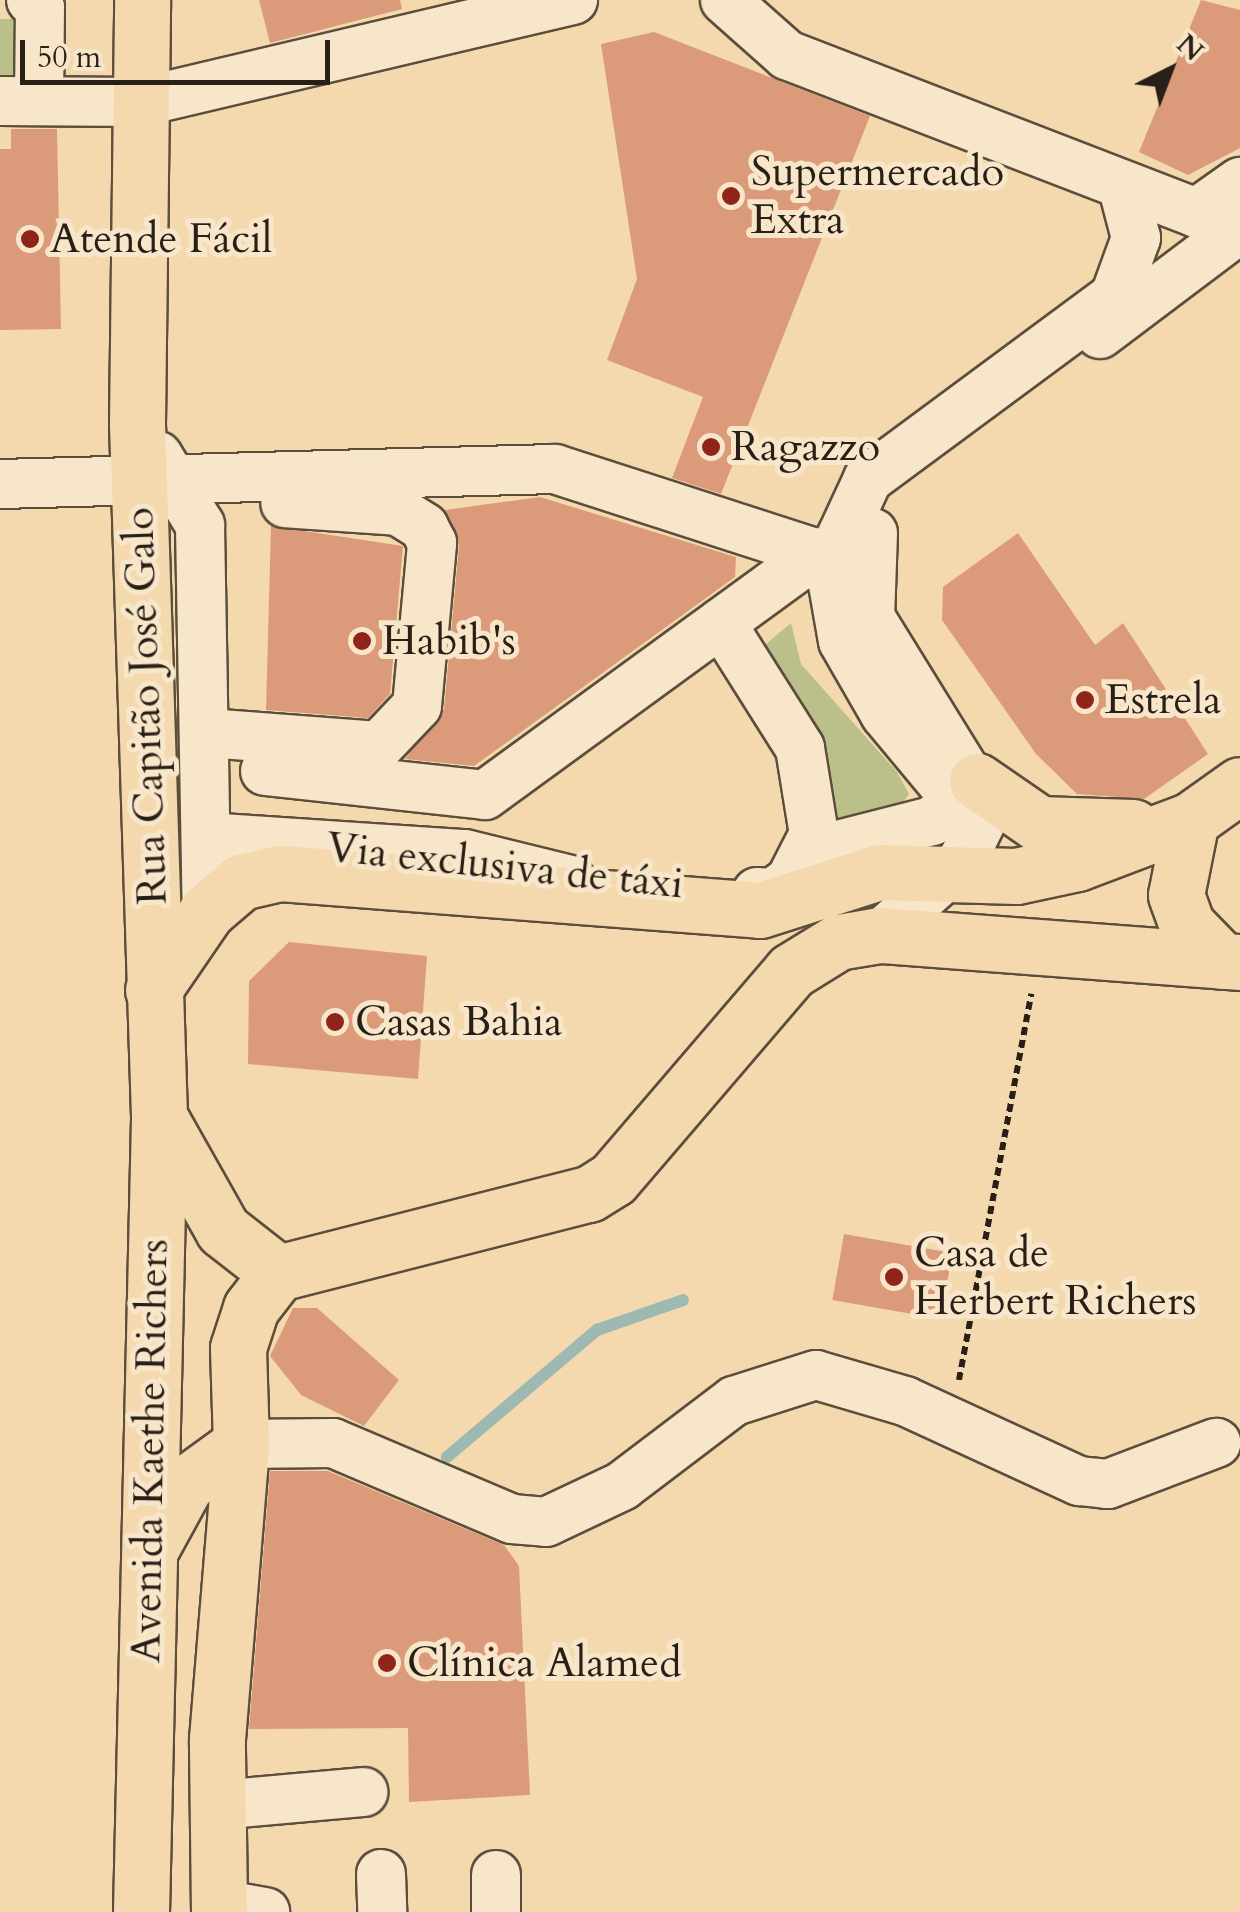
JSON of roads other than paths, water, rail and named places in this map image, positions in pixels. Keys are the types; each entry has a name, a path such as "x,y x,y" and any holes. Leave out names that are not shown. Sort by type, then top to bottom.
{"main road":[{"name":"Rua Capitão José Galo","path":"142,0 137,424 167,486 153,990"},
{"path":"978,781 1038,824 1181,823"},
{"path":"153,990 207,911 241,882 280,873 760,910 880,872 1016,876 1181,823 1240,785"},
{"path":"1181,823 1176,896 1187,925 1231,962"},
{"path":"159,1116 222,1230 278,1273 589,1194 614,1178 792,971 838,942 880,935 1231,962"},
{"name":"Avenida Kaethe Richers","path":"141,1912 159,1116 153,990"},
{"name":"Avenida Kaethe Richers","path":"234,1909 218,1805 241,1444 238,1348 251,1308 278,1273"},
{"path":"147,1556 186,1484 241,1444"}],"street":[{"path":"32,0 40,7 41,101 142,102 573,0"},
{"path":"725,0 787,55 1123,188 1225,224"},
{"path":"880,935 950,872 983,826 988,808 978,781 870,617 866,562 876,525 890,496 940,448 1225,224 1240,182"},
{"name":"Via exclusiva de táxi","path":"206,837 465,854 543,878 774,893 838,845 932,820 949,807 948,790 885,714 843,642 827,556 868,480 1115,296 1136,238 1123,188"},
{"path":"0,484 167,486 555,469 827,556"},
{"path":"167,486 200,526 207,733 207,911"},
{"path":"167,486 398,510 432,543 417,706 396,738 379,746 207,733"},
{"path":"265,771 485,795 721,623 827,556"},
{"path":"721,623 800,748 814,834 791,880"},
{"path":"241,1444 333,1443 512,1518 546,1522 582,1511 774,1381 816,1374 860,1384 1053,1475 1108,1484 1216,1443"},
{"path":"218,1805 363,1792"}],"waterway":[{"path":"447,1457 597,1330 683,1300"}],"place":[{"name":"Supermercado Extra","path":"731,196"},
{"name":"Atende Fácil","path":"30,239"},
{"name":"Ragazzo","path":"711,447"},
{"name":"Habib's","path":"362,641"},
{"name":"Estrela","path":"1085,700"},
{"name":"Casas Bahia","path":"335,1022"},
{"name":"Casa de Herbert Richers","path":"894,1277"},
{"name":"Clínica Alamed","path":"387,1663"}]}
